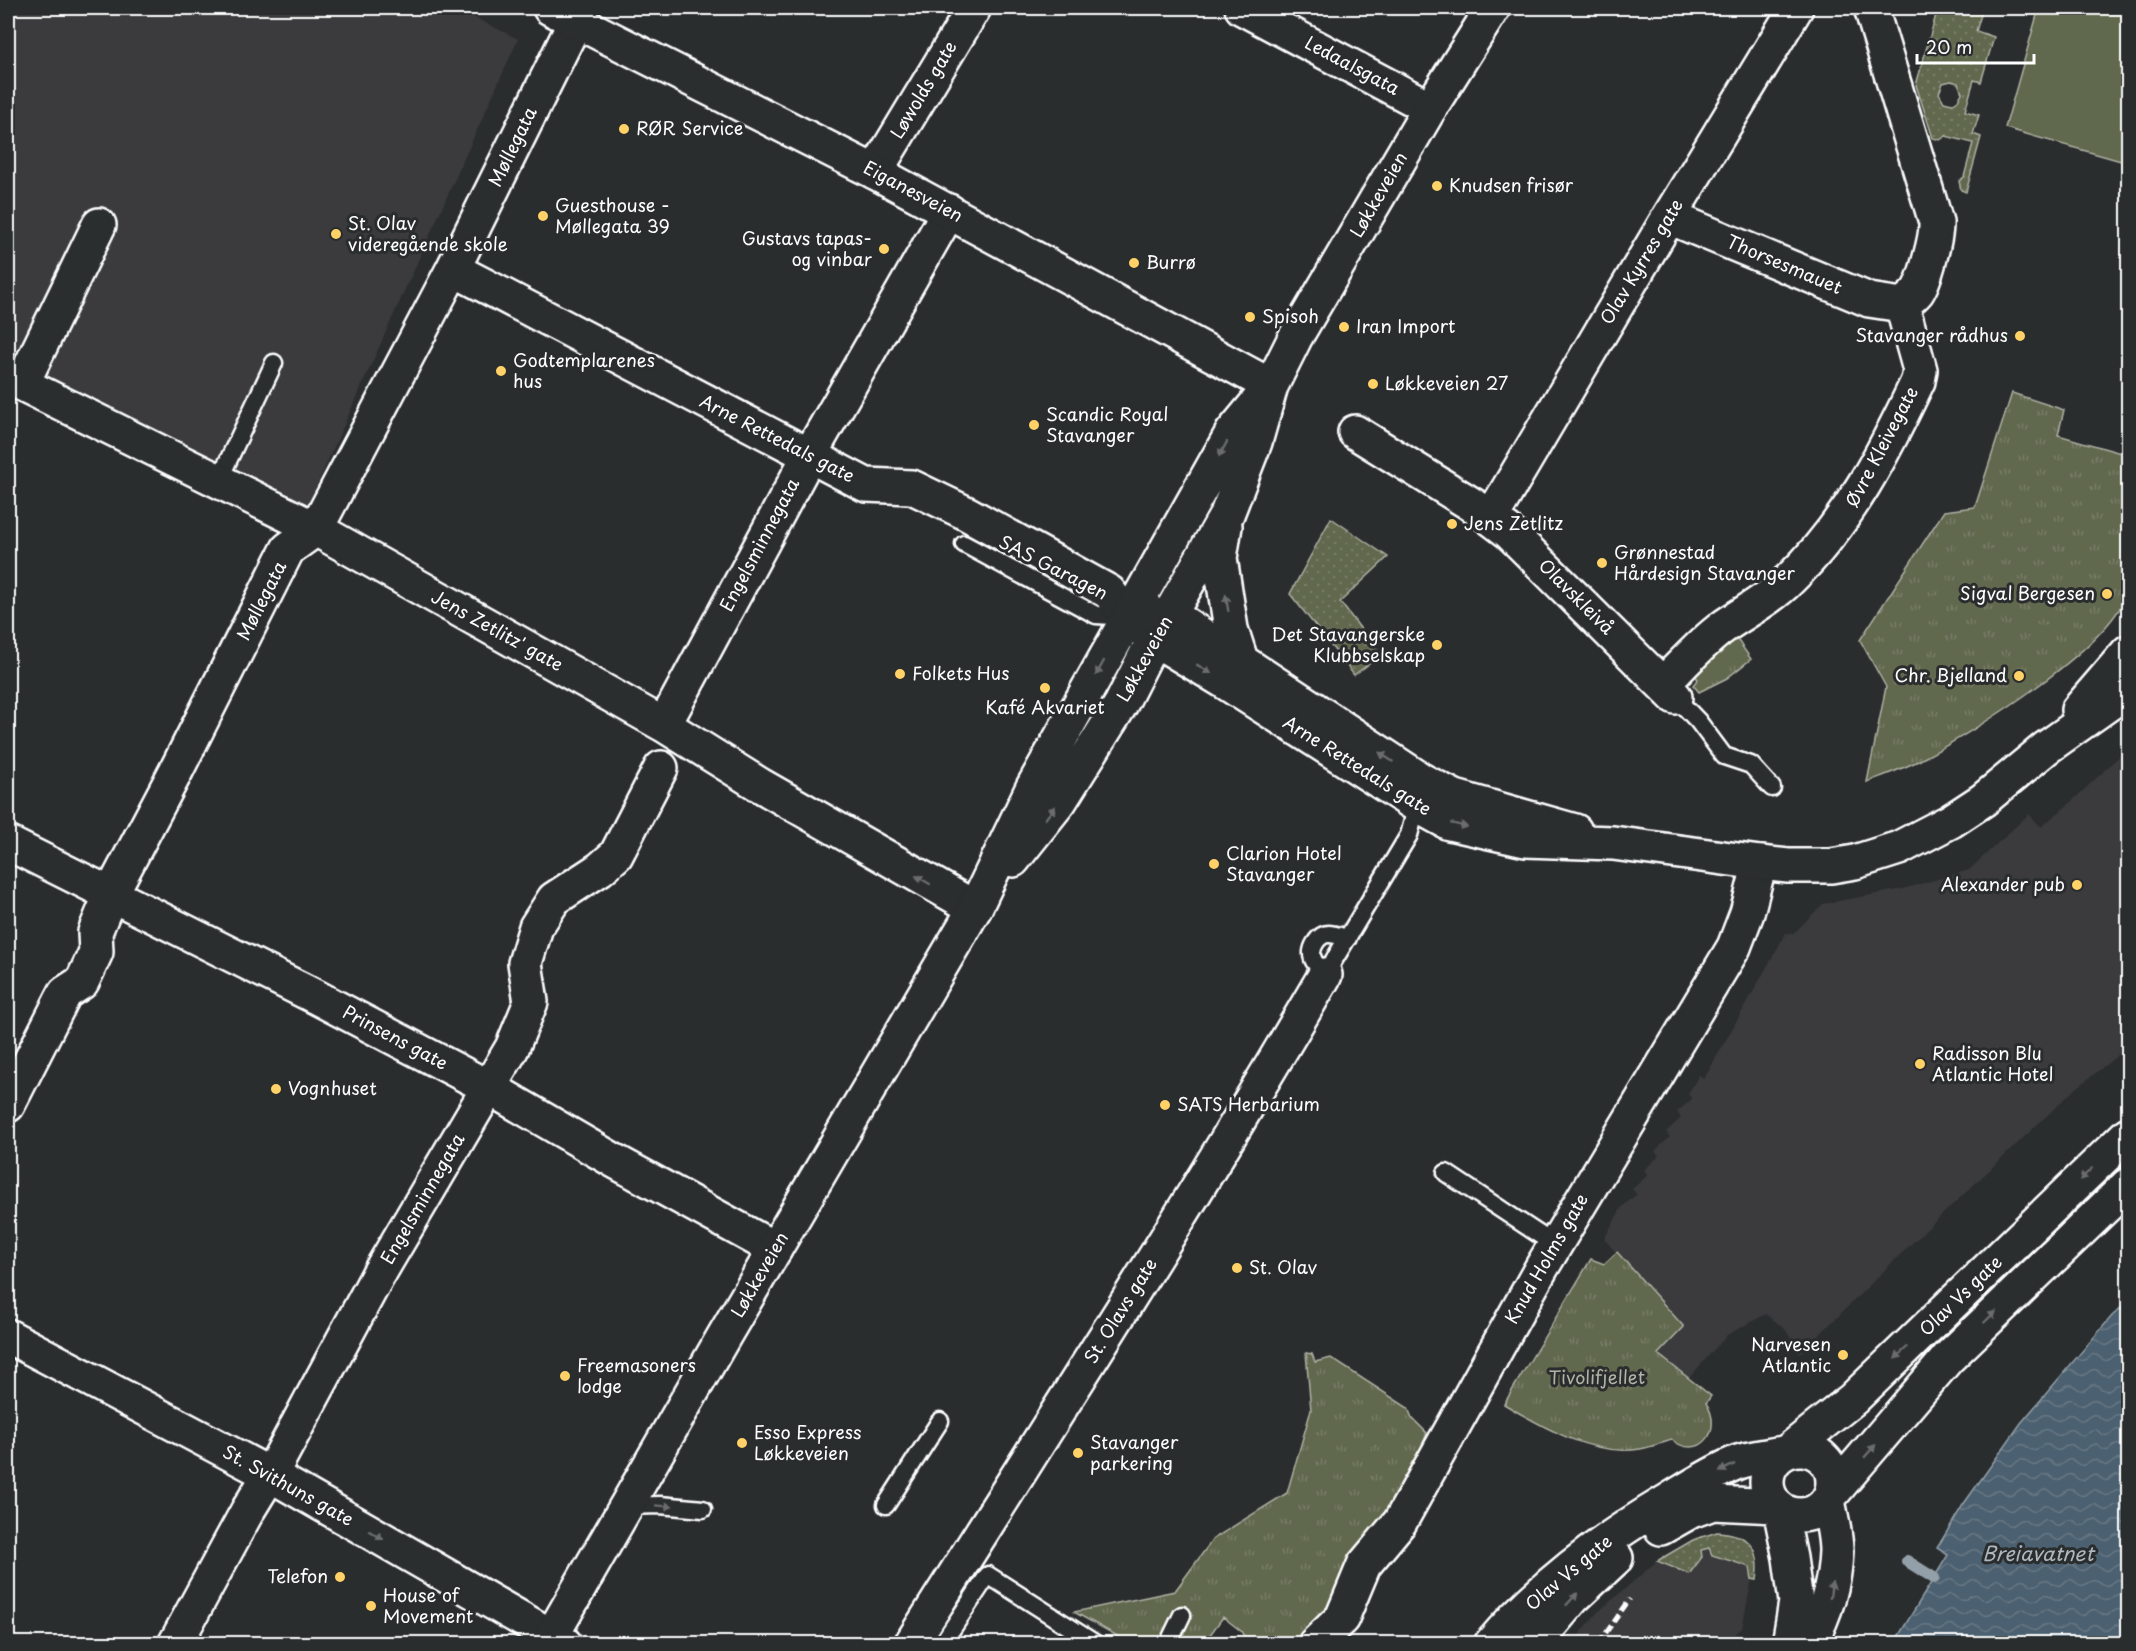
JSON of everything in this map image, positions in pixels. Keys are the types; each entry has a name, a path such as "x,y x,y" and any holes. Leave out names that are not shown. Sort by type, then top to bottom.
{"street":[{"name":"Løwolds gate","path":"875,172 974,8"},
{"name":"Ledaalsgata","path":"1242,8 1430,108"},
{"name":"Løkkeveien","path":"975,908 1060,801 1121,704 1227,514 1255,442 1271,386 1295,338 1430,108 1493,8"},
{"name":"Olav Kyrres gate","path":"1491,518 1796,8"},
{"path":"1871,8 1936,222 1936,236 1921,285 1916,293 1902,305"},
{"name":"Eiganesveien","path":"569,12 949,211 1271,386"},
{"name":"Møllegata","path":"8,1105 65,993 82,982 96,952 94,932 111,894 288,549 316,528 453,269 569,12"},
{"name":"Engelsminnegata","path":"664,725 809,456 949,211"},
{"name":"Thorsesmauet","path":"1669,217 1869,300 1902,305"},
{"path":"15,380 99,225"},
{"name":"Arne Rettedals gate","path":"453,269 866,485 912,487 965,529 1109,592 1128,617 1162,627 1241,660 1420,793 1449,823 1525,840 1613,843 1800,867 1831,866 1855,862 1899,848 1951,821 1983,800 2046,748 2128,690"},
{"name":"Øvre Kleivegate","path":"1669,690 1722,628 1767,599 1788,581 1813,554 1858,496 1895,430 1920,376 1902,305"},
{"name":"Jens Zetlitz' gate","path":"15,380 316,528 664,725 760,785 975,908"},
{"name":"Løkkeveien","path":"555,1641 625,1506 975,908 1033,787 1232,433 1271,386"},
{"name":"Olavskleivå","path":"1355,432 1491,518 1522,544 1669,690"},
{"path":"1227,514 1220,558 1231,629 1241,660"},
{"name":"Arne Rettedals gate","path":"1162,627 1225,682 1420,793"},
{"name":"Arne Rettedals gate","path":"2046,748 2128,652"},
{"name":"Engelsminnegata","path":"175,1644 248,1510 271,1475 377,1277 513,1048 531,1002 525,963 536,927 554,899 600,869 615,855 661,768"},
{"name":"Prinsens gate","path":"8,843 316,997 488,1087 623,1166 775,1249"},
{"name":"Knud Holms gate","path":"1315,1644 1342,1618 1365,1565 1400,1522 1555,1245 1734,947 1747,913 1760,863"},
{"name":"St. Olavs gate","path":"911,1644 1081,1376 1325,975"},
{"name":"Olav Vs gate","path":"1491,1644 1548,1586 1636,1519 1689,1487 1740,1461 1785,1452 1853,1399 2128,1134"},
{"name":"Olav Vs gate","path":"1830,1498 1948,1358 2128,1185"},
{"name":"St. Svithuns gate","path":"8,1336 271,1475 555,1641"},
{"path":"1788,1644 1796,1602 1790,1558 1778,1508 1769,1496 1766,1484 1768,1472 1774,1461 1785,1452 1801,1449 1813,1452 1824,1459 1831,1470 1833,1483 1830,1498 1836,1550 1830,1599 1809,1644"},
{"path":"1778,1508 1792,1515 1806,1515 1819,1510 1830,1498"},
{"name":"Olav Vs gate","path":"1534,1644 1600,1570 1627,1549 1691,1511 1713,1503 1778,1508"}],"lane":[{"path":"219,480 273,363"},
{"name":"Olavskleivå","path":"1669,690 1698,721 1724,756 1751,765 1772,788"},
{"path":"1348,938 1328,934 1322,935 1316,942 1312,950 1313,959 1325,975 1348,938 1409,835 1420,793"},
{"path":"1446,1173 1555,1245"},
{"path":"886,1505 940,1422"},
{"path":"625,1506 660,1504 703,1509"},
{"path":"942,1644 988,1575 1096,1644"},
{"path":"1168,1644 1182,1616"}],"shaded area":[{"path":"8,8 455,8 518,39 307,507 8,357"},
{"name":"Radisson Blu Atlantic Hotel","path":"2128,748 2128,1047 2073,1091 1909,1246 1800,1354 1785,1329 1766,1314 1727,1335 1689,1378 1657,1354 1683,1327 1604,1239 1622,1207 1637,1194 1632,1189 1648,1175 1644,1170 1659,1156 1655,1151 1670,1137 1666,1132 1681,1118 1677,1112 1692,1099 1688,1094 1699,1075 1704,1079 1786,933 1793,934 1823,904 1903,889 1969,870 2029,814 2041,827"},
{"path":"1709,1548 1712,1555 1750,1567 1752,1579 1742,1628 1726,1643 1572,1644 1597,1613 1657,1561 1689,1574 1701,1550"}],"green space":[{"path":"1938,8 1983,8 1976,31 1994,37 1981,82 1974,80 1965,111 1979,115 1973,134 1981,137 1966,192 1961,190 1959,181 1964,177 1973,143 1946,136 1940,140 1933,138 1916,85","holes":["1951,81 1958,83 1962,93 1958,100 1952,104 1944,102 1939,93 1943,83"]},
{"path":"2039,8 2128,8 2128,163 2005,128"},
{"path":"2012,393 2064,410 2058,435 2128,455 2128,591 2116,613 2096,637 2039,686 1974,729 1922,759 1867,782 1886,687 1860,640 1944,511 1975,507"},
{"path":"1331,518 1388,557 1340,602 1381,655 1354,675 1290,594"},
{"path":"1734,635 1751,659 1727,678 1699,692 1693,685 1698,679 1691,671"},
{"name":"Tivolifjellet","path":"1617,1252 1684,1327 1658,1354 1711,1396 1706,1403 1711,1413 1711,1433 1700,1445 1682,1446 1672,1440 1640,1449 1605,1449 1569,1438 1504,1404 1591,1259 1604,1264"},
{"path":"1306,1353 1312,1354 1315,1362 1331,1358 1408,1408 1412,1418 1427,1433 1397,1510 1353,1556 1315,1632 1293,1643 1283,1637 1280,1643 1248,1643 1241,1631 1223,1617 1204,1643 1130,1643 1074,1612 1175,1591 1213,1539 1287,1493 1311,1410"},
{"path":"1717,1532 1737,1536 1751,1544 1757,1559 1757,1580 1752,1579 1750,1567 1712,1555 1709,1548 1701,1550 1702,1557 1689,1574 1657,1561 1693,1540"}],"water":[{"name":"Breiavatnet","path":"2128,1301 2128,1643 1885,1643 1888,1637 1896,1640 1948,1555 1937,1548 1963,1505 2021,1423 2112,1316"}],"waterway":[{"path":"1907,1561 1934,1578"}],"railway":[{"path":"1598,1644 1630,1599"}],"place":[{"name":"RØR Service","path":"624,129"},
{"name":"Knudsen frisør","path":"1437,186"},
{"name":"Guesthouse - Møllegata 39","path":"543,216"},
{"name":"St. Olav videregående skole","path":"336,234"},
{"name":"Gustavs tapas- og vinbar","path":"884,249"},
{"name":"Burrø","path":"1134,263"},
{"name":"Spisoh","path":"1250,317"},
{"name":"Iran Import","path":"1344,327"},
{"name":"Stavanger rådhus","path":"2020,336"},
{"name":"Godtemplarenes hus","path":"501,371"},
{"name":"Løkkeveien 27","path":"1373,384"},
{"name":"Scandic Royal Stavanger","path":"1034,425"},
{"name":"Jens Zetlitz","path":"1452,524"},
{"name":"Grønnestad Hårdesign Stavanger","path":"1602,563"},
{"name":"Sigval Bergesen","path":"2107,594"},
{"name":"Det Stavangerske Klubbselskap","path":"1437,645"},
{"name":"Folkets Hus","path":"900,674"},
{"name":"Chr. Bjelland","path":"2019,676"},
{"name":"Kafé Akvariet","path":"1045,688"},
{"name":"Clarion Hotel Stavanger","path":"1214,864"},
{"name":"Alexander pub","path":"2077,885"},
{"name":"Radisson Blu Atlantic Hotel","path":"1920,1064"},
{"name":"Vognhuset","path":"276,1089"},
{"name":"SATS Herbarium","path":"1165,1105"},
{"name":"St. Olav","path":"1237,1268"},
{"name":"Narvesen Atlantic","path":"1843,1355"},
{"name":"Freemasoners lodge","path":"565,1376"},
{"name":"Esso Express Løkkeveien","path":"742,1443"},
{"name":"Stavanger parkering","path":"1078,1453"},
{"name":"Telefon","path":"340,1577"},
{"name":"House of Movement","path":"371,1606"}]}
